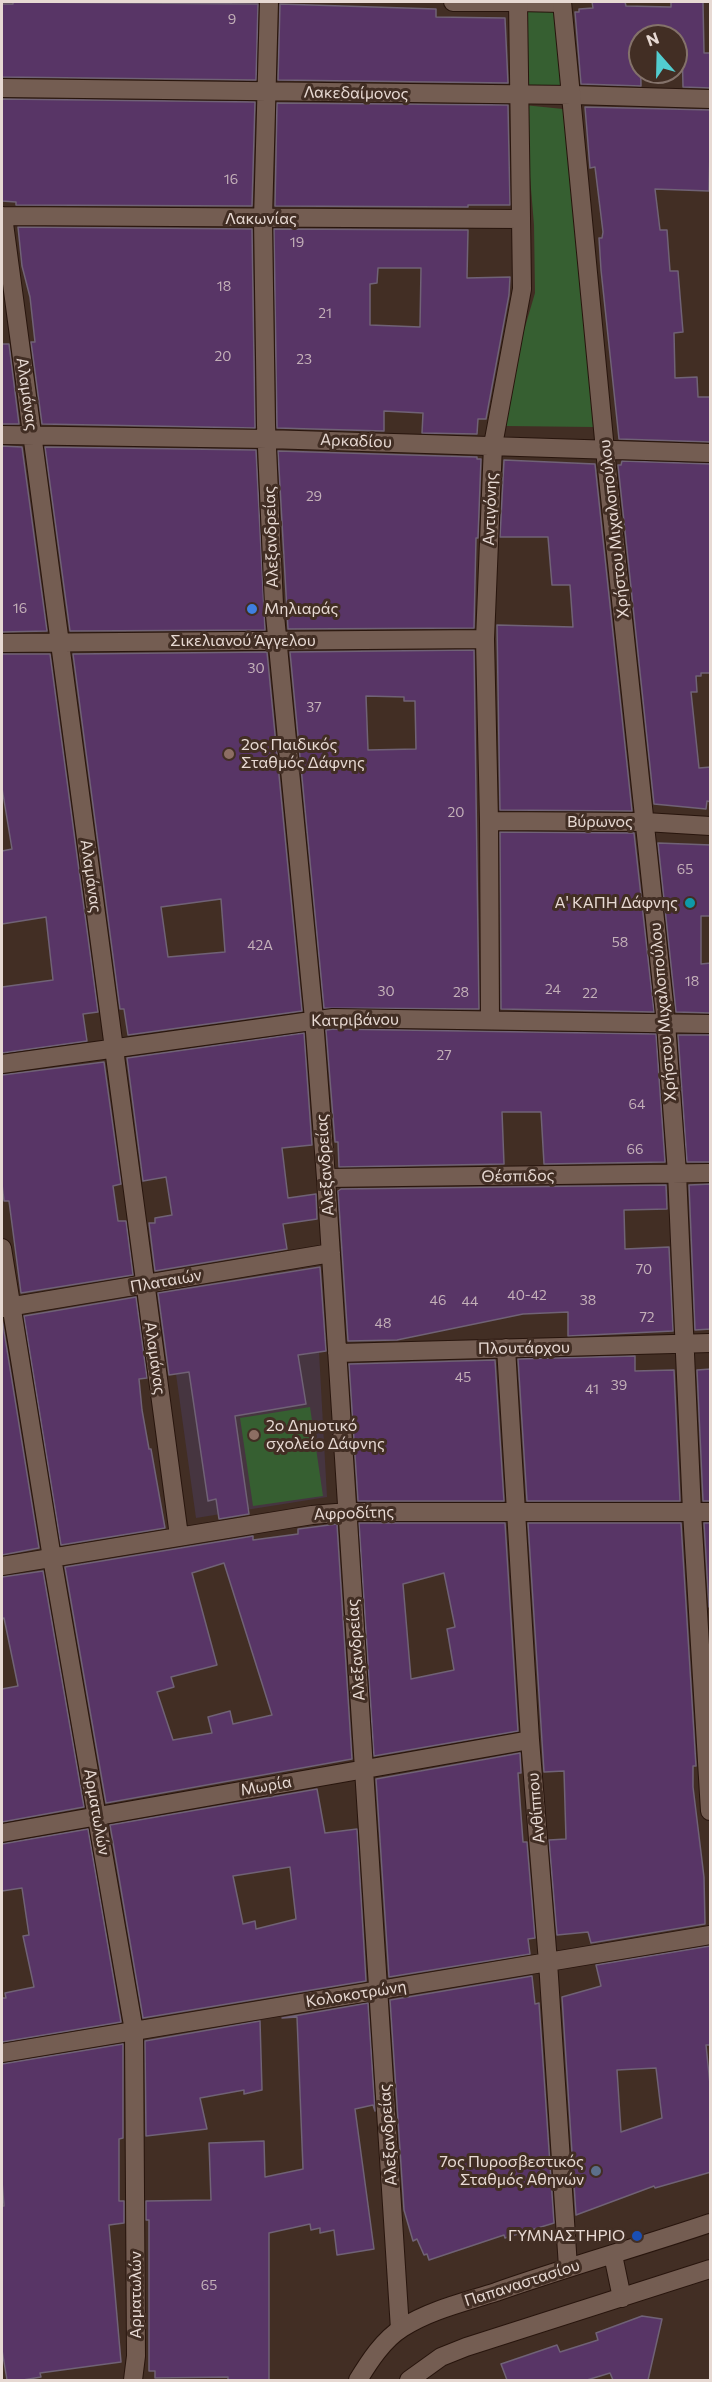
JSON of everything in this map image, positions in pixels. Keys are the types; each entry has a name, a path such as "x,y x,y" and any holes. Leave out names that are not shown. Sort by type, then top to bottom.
{"street":[{"name":"Αλεξανδρείας","path":"269,2 263,219 267,439 277,641 314,1019 326,1178 400,2329"},
{"path":"453,2 562,2"},
{"name":"Αντιγόνης","path":"490,1019 485,639 493,445 522,289 518,2"},
{"name":"Χρήστου Μιχαλοπούλου","path":"562,2 605,450 666,1023 677,1173 685,1344 701,1512 711,1811"},
{"name":"Λακεδαίμονος","path":"2,88 519,94 711,99"},
{"name":"Λακωνίας","path":"2,216 520,219"},
{"name":"Αλαμάνας","path":"2,216 179,1536"},
{"name":"Αρκαδίου","path":"2,435 267,439 711,453"},
{"name":"Σικελιανού Άγγελου","path":"2,643 485,639"},
{"name":"Βύρωνος","path":"489,820 645,822 711,826"},
{"name":"Κατριβάνου","path":"2,1064 314,1019 490,1019 711,1024"},
{"name":"Θέσπιδος","path":"326,1178 711,1173"},
{"name":"Αρματωλών","path":"2,1248 6,1308 98,1816 134,2031 136,2356 134,2380"},
{"name":"Πλαταιών","path":"6,1308 331,1253"},
{"name":"Πλουτάρχου","path":"337,1353 711,1343"},
{"name":"Ανθίππου","path":"506,1348 530,1740 548,1962 568,2267"},
{"name":"Αφροδίτης","path":"2,1566 312,1515 348,1512 701,1512"},
{"name":"Μωρία","path":"2,1833 530,1740"},
{"name":"Κολοκοτρώνη","path":"2,2054 711,1935"},
{"name":"Παπαναστασίου","path":"358,2380 378,2350 400,2329 425,2316 568,2267 711,2223"},
{"path":"613,2255 622,2298"},
{"path":"409,2380 441,2357 466,2347 711,2269"}],"shaded area":[{"name":"2ο Δημοτικό σχολείο Δάφνης","path":"319,1352 327,1497 196,1518 176,1374"}],"green space":[{"path":"522,9 554,11 562,87 523,87"},
{"path":"524,105 563,109 594,427 506,426 515,361 535,293 534,225"},
{"path":"310,1407 323,1496 253,1506 240,1418"}],"building":[{"path":"13,2 258,4 256,80 2,77 2,4 13,4"},
{"path":"592,2 625,2 626,6 671,7 671,2 703,2 704,53 711,53 711,88 683,87 683,84 688,84 688,24 628,24 628,84 641,84 641,86 581,84 575,12 579,12 579,9 593,8"},
{"path":"280,4 436,9 436,17 505,18 508,83 278,80"},
{"path":"2,99 255,102 252,206 16,205 16,202 2,201"},
{"path":"277,103 508,105 510,205 468,205 468,207 275,206"},
{"path":"585,107 711,110 709,191 655,189 660,230 667,230 670,271 678,271 683,332 674,333 675,378 697,377 698,397 711,397 711,442 619,439 601,270 599,238 602,238 603,232 595,167 590,168"},
{"path":"18,227 252,229 255,428 42,424 31,342 35,342 30,297 22,266"},
{"path":"274,229 468,230 467,278 510,277 509,295 486,419 478,419 477,434 422,433 423,413 384,411 384,431 277,428","holes":["378,268 421,268 420,327 370,325 370,284 377,283"]},
{"path":"2,344 9,344 19,424 2,424"},
{"path":"2,446 22,447 47,631 2,632"},
{"path":"45,447 256,450 265,630 70,631"},
{"path":"278,451 477,457 481,459 474,628 288,629"},
{"path":"504,460 595,464 632,811 500,810 497,625 573,627 570,585 552,585 548,537 500,537"},
{"path":"622,461 711,464 711,673 701,673 701,676 696,676 697,692 691,692 699,768 711,767 711,802 707,801 706,809 654,804 618,465 621,465"},
{"path":"474,650 479,1009 324,1008 290,652","holes":["366,696 404,697 404,701 415,701 416,749 368,750"]},
{"path":"267,652 302,1011 128,1035 124,1009 120,1009 73,654","holes":["221,899 225,952 168,957 161,907"]},
{"path":"2,654 50,654 98,1012 83,1014 87,1041 2,1053 2,987 53,980 46,917 2,924 2,851 12,849 2,788"},
{"path":"500,832 634,833 654,1012 501,1009"},
{"name":"Α' ΚΑΠΗ Δάφνης","path":"658,843 711,845 711,916 701,916 701,964 711,963 711,1013 676,1012"},
{"path":"326,1030 656,1034 665,1162 544,1164 541,1112 502,1112 504,1164 339,1167"},
{"path":"304,1033 312,1145 282,1148 288,1198 316,1194 317,1219 283,1224 287,1249 155,1271 149,1223 155,1223 155,1218 172,1215 166,1177 143,1181 127,1058"},
{"path":"678,1035 711,1035 711,1162 687,1162"},
{"path":"104,1062 121,1184 113,1186 118,1221 126,1221 133,1275 21,1293 9,1201 4,1201 2,1184 2,1075"},
{"path":"711,1184 711,1329 695,1330 689,1185"},
{"path":"666,1185 667,1209 624,1210 625,1249 669,1247 673,1331 568,1336 568,1312 523,1314 397,1340 348,1341 338,1191 341,1189"},
{"path":"320,1267 326,1351 298,1355 306,1404 235,1416 249,1514 219,1519 216,1499 208,1501 189,1372 169,1375 158,1293"},
{"path":"136,1297 147,1378 139,1379 142,1410 165,1528 61,1545 24,1316"},
{"path":"2,1319 39,1548 2,1555"},
{"path":"635,1356 635,1371 674,1370 680,1501 527,1501 518,1359"},
{"path":"495,1360 504,1501 358,1501 349,1364"},
{"path":"711,1369 711,1501 703,1501 697,1370"},
{"path":"359,1523 505,1523 518,1731 374,1756","holes":["444,1573 455,1627 447,1629 454,1670 411,1679 403,1584"]},
{"path":"528,1523 681,1523 696,1766 693,1766 693,1787 704,1877 705,1924 591,1943 588,1932 557,1935 549,1840 566,1839 564,1771 544,1772"},
{"path":"704,1523 711,1523 711,1607 709,1607"},
{"path":"337,1524 352,1759 106,1803 65,1567 253,1536 253,1540 298,1534 298,1529","holes":["224,1563 272,1715 233,1724 230,1711 208,1717 212,1733 173,1740 157,1692 174,1687 171,1677 217,1665 192,1573"]},
{"path":"43,1571 84,1807 2,1822 2,1689 18,1686 4,1618 2,1619 2,1577"},
{"path":"520,1753 521,1773 518,1773 523,1842 527,1842 535,1938 528,1939 530,1954 389,1977 376,1779"},
{"path":"317,1789 325,1833 357,1829 366,1981 143,2018 110,1825","holes":["290,1867 296,1919 256,1929 255,1921 243,1924 233,1876"]},
{"path":"88,1829 121,2022 2,2042 2,1998 6,1998 5,1993 34,1987 23,1936 29,1935 22,1888 2,1891 2,1844"},
{"path":"710,1946 711,2045 706,2045 711,2094 711,2172 655,2188 654,2186 576,2215 562,1997 601,1986 596,1965","holes":["656,2068 662,2118 621,2132 617,2070"]},
{"path":"532,1976 535,2004 539,2003 554,2223 505,2238 504,2235 429,2260 427,2254 424,2255 417,2239 413,2241 404,2210 390,2000"},
{"path":"368,2003 375,2111 373,2105 355,2109 374,2249 337,2255 334,2230 320,2233 320,2228 311,2230 310,2224 269,2233 269,2380 228,2380 228,2377 155,2378 155,2371 149,2371 149,2220 146,2220 146,2201 211,2200 209,2143 264,2141 265,2177 303,2169 297,2017 282,2018"},
{"path":"260,2021 262,2090 244,2094 244,2090 200,2098 207,2129 146,2136 145,2041"},
{"path":"123,2044 123,2138 119,2139 119,2201 124,2201 124,2223 109,2225 121,2362 40,2373 41,2377 23,2380 7,2380 2,2350 2,2206 4,2206 2,2064"},
{"path":"642,2316 662,2319 648,2380 613,2380 610,2373 587,2380 507,2380 501,2364 557,2345 560,2352 598,2340 596,2333"}],"place":[{"name":"Μηλιαράς","path":"252,609"},
{"name":"2ος Παιδικός Σταθμός Δάφνης","path":"229,754"},
{"name":"Α' ΚΑΠΗ Δάφνης","path":"690,903"},
{"name":"2ο Δημοτικό σχολείο Δάφνης","path":"254,1435"},
{"name":"7ος Πυροσβεστικός Σταθμός Αθηνών","path":"596,2171"},
{"name":"ΓΥΜΝΑΣΤΗΡΙΟ","path":"637,2236"}]}
